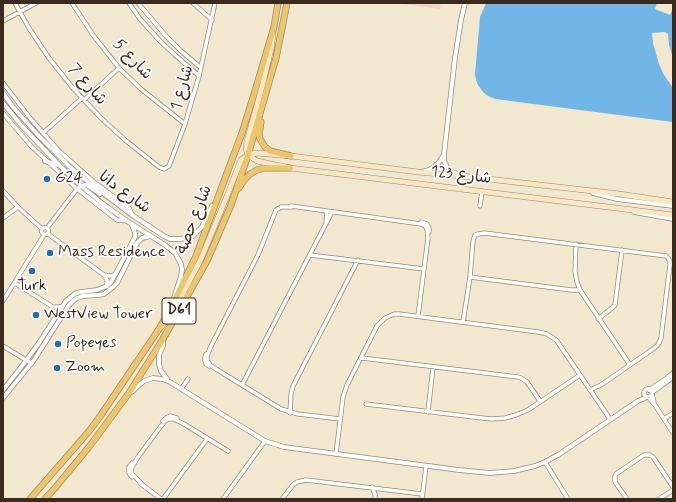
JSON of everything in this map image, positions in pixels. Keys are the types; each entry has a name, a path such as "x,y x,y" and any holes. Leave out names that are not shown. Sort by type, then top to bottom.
{"main road":[{"name":"شارع حصة","path":"30,499 90,430 159,329 172,306 196,256 242,134 274,27 278,3"},
{"name":"شارع حصة","path":"45,499 89,447 129,393 163,339 207,261 231,205 248,155 276,58 287,3"},
{"path":"159,329 172,314 184,294 200,261 241,160 248,155 246,149 247,140 273,42 274,27"},
{"path":"265,96 260,138 265,147 270,151 291,156"},
{"name":"شارع 123","path":"248,155 257,154 291,156 418,172 578,189 673,202"},
{"name":"شارع 123","path":"248,155 260,163 290,168 673,215"},
{"path":"231,205 244,180 250,174 264,168 290,168"}],"street":[{"name":"شارع 7","path":"15,3 39,44 83,99 101,118 159,166"},
{"path":"3,21 36,3"},
{"name":"شارع 5","path":"72,3 93,36 119,68 141,89 185,124"},
{"path":"128,3 161,42 199,76"},
{"path":"138,3 166,36 201,68"},
{"path":"194,3 212,20"},
{"name":"شارع 1","path":"159,166 164,169 169,166 185,124 201,68 215,3"},
{"path":"462,176 455,174 447,167 444,161 444,154 455,58 465,3"},
{"path":"43,133 119,68"},
{"path":"3,83 26,113 58,150 108,193 129,208 132,215"},
{"name":"شارع دانا","path":"3,93 26,122 70,167 132,215 164,236 181,240 193,236 202,227 218,197"},
{"name":"شارع دانا","path":"3,103 20,125 79,188 171,249 179,258 181,264 181,276 172,306"},
{"path":"3,113 20,135 45,161 79,188 83,194 118,220 127,221"},
{"path":"418,172 429,170 434,167 441,160 444,154"},
{"path":"45,161 60,166"},
{"path":"42,229 47,228 79,188 85,185 88,185 104,197 111,199"},
{"path":"578,189 617,199 673,206"},
{"path":"3,191 42,229 42,232 104,275 107,280 107,286 97,290 81,292 66,301 27,360 3,390"},
{"path":"480,206 482,192"},
{"path":"70,200 77,194 83,194"},
{"path":"340,419 286,411 208,365 205,361 205,356 256,261 277,206 281,205 423,224 428,230 428,240 418,316"},
{"path":"606,206 673,219"},
{"path":"3,218 18,207"},
{"path":"325,226 327,211"},
{"path":"242,385 332,212"},
{"name":"شارع دانا","path":"3,398 31,363 73,301 82,296 98,295 109,291 117,283 135,237 132,224"},
{"path":"3,301 46,234 49,232 47,228"},
{"path":"464,322 474,238 478,234 484,233 666,256 671,260 660,342 656,347 601,385 590,390"},
{"name":"شارع دانا","path":"107,286 139,240 146,236 151,236"},
{"path":"576,244 575,272 579,288 630,365"},
{"path":"598,318 615,305 622,250"},
{"path":"311,253 326,257 424,269"},
{"path":"350,276 353,260"},
{"path":"286,411 295,382 358,260"},
{"path":"104,275 111,276 116,273"},
{"path":"470,277 569,289 579,288"},
{"path":"15,283 53,307 57,316"},
{"path":"53,307 63,306"},
{"path":"336,454 345,391 378,326 384,318 399,314 547,334 559,344 610,419"},
{"path":"163,339 158,364 163,374 170,382"},
{"path":"3,346 31,363"},
{"path":"363,356 378,360 521,378 527,382 540,401"},
{"path":"428,412 433,367"},
{"path":"638,400 644,392 644,395 649,394 673,373"},
{"path":"366,404 498,419 511,417 522,412 580,375"},
{"path":"129,393 149,379 158,378 170,382 265,440 284,447 426,466 471,471 500,472 514,471 535,466 558,455 638,400 665,384 673,377"},
{"path":"182,389 188,379"},
{"path":"593,394 601,385"},
{"path":"649,394 673,433"},
{"path":"290,399 290,412"},
{"path":"664,419 673,413"},
{"path":"207,439 162,499 131,476 129,472 129,467 158,430 164,419 168,416 174,417 228,451"},
{"path":"223,499 265,440"},
{"path":"627,499 615,482 615,476 644,455 650,455 653,457 673,488 659,499"},
{"path":"545,462 568,499"},
{"path":"422,499 426,466"},
{"path":"282,499 293,485 297,482 306,480 422,494"},
{"path":"372,487 375,497"},
{"path":"375,497 380,488"}],"shaded area":[{"path":"394,3 441,3 440,9"}],"water":[{"path":"486,3 657,3 655,9 670,15 673,8 673,58 669,45 668,34 665,32 652,33 653,43 659,64 664,75 673,88 673,122 495,99 488,96 478,85 475,74 480,17"}],"place":[{"name":"G24","path":"47,179"},
{"name":"Mass Residence","path":"50,253"},
{"name":"Turk","path":"32,271"},
{"name":"WestView Tower","path":"36,315"},
{"name":"Popeyes","path":"58,344"},
{"name":"Zoom","path":"57,368"}]}
